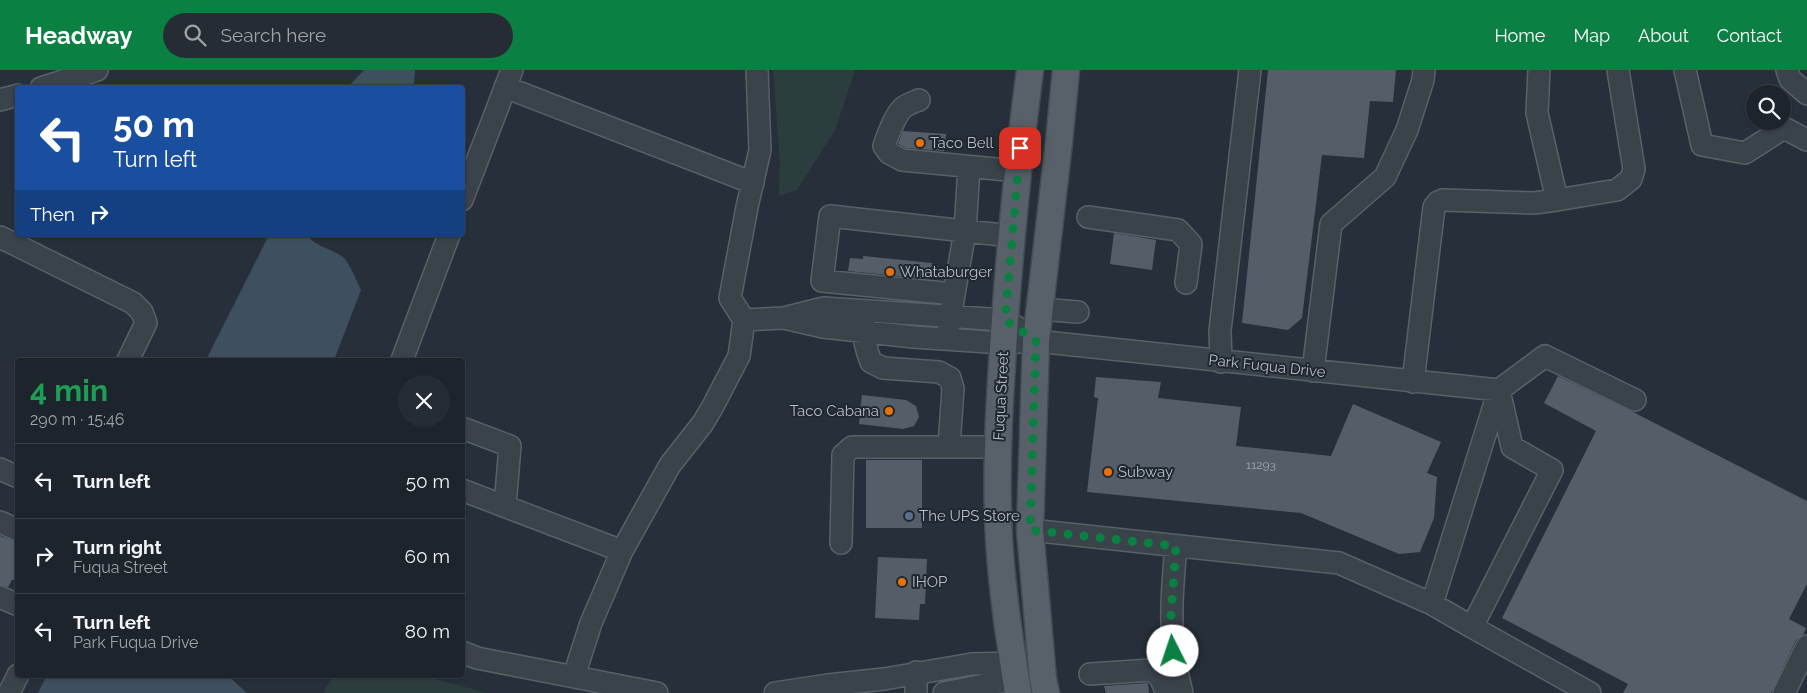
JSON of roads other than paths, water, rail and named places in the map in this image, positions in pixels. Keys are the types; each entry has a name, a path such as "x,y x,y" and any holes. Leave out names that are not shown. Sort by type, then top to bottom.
{"main road":[{"name":"Fuqua Street","path":"1015,678 1006,618 999,538 998,420 1012,236 1030,70"},
{"path":"1046,693 1042,680 1030,530 1036,341 1066,70"},
{"path":"999,538 1030,530"},
{"path":"1015,678 1041,659"}],"street":[{"path":"50,85 96,70"},
{"path":"574,676 591,623 622,551 670,465 703,423 739,356 744,320 730,298 760,150 757,70"},
{"path":"1221,362 1220,331 1250,70"},
{"path":"1313,371 1331,224 1385,177 1407,130 1423,80 1424,70"},
{"path":"1539,70 1537,114 1557,200"},
{"path":"1413,382 1434,208 1438,202 1443,200 1534,204 1617,190 1632,179 1634,168 1618,70"},
{"path":"1685,70 1702,144 1745,153 1784,128 1807,140"},
{"path":"1787,70 1790,79 1807,94"},
{"path":"465,192 508,78 753,184"},
{"path":"0,100 15,96"},
{"path":"919,100 904,107 899,114 887,136 884,146 889,153 902,160 1018,171"},
{"path":"947,339 965,231 968,167"},
{"path":"954,294 822,281 830,216 1012,236"},
{"path":"1088,217 1178,230 1191,244 1186,283"},
{"path":"0,237 133,303 142,312 146,323 129,358"},
{"path":"403,358 449,237"},
{"path":"1040,309 1078,312"},
{"name":"Park Fuqua Drive","path":"744,320 808,318 823,327 864,320 950,316 1036,341 1499,390"},
{"path":"864,320 865,347 871,362 883,368 939,372 950,378 953,389 949,446"},
{"name":"Park Fuqua Drive","path":"864,320 947,339 1004,332"},
{"path":"1432,604 1499,390 1545,356 1636,400"},
{"path":"1472,627 1552,470 1512,447 1499,390"},
{"path":"465,429 510,446 505,506"},
{"path":"841,543 843,455 852,447 998,447"},
{"path":"0,468 15,476"},
{"path":"465,491 622,551"},
{"path":"0,522 15,529"},
{"path":"1030,530 1339,563 1432,604 1590,693"},
{"path":"1176,546 1171,615 1173,651 1182,693"},
{"path":"0,597 15,604"},
{"path":"1784,693 1807,646"},
{"path":"465,653 477,658 657,693"},
{"path":"775,693 828,684 884,679 916,683 972,664 1015,678"},
{"path":"1090,674 1152,670 1160,676 1167,693"},
{"path":"8,693 16,678"},
{"path":"944,693 1015,678"},
{"path":"828,684 852,693"}],"water":[{"path":"364,70 415,70 414,83 411,85 350,85"},
{"path":"268,237 308,237 344,258 361,290 335,358 207,358"},
{"path":"46,678 230,678 247,693 38,693"}],"place":[{"name":"Taco Bell","path":"920,143"},
{"name":"Whataburger","path":"890,272"},
{"name":"Taco Cabana","path":"889,411"},
{"name":"Subway","path":"1108,472"},
{"name":"The UPS Store","path":"909,516"},
{"name":"IHOP","path":"902,582"}]}
